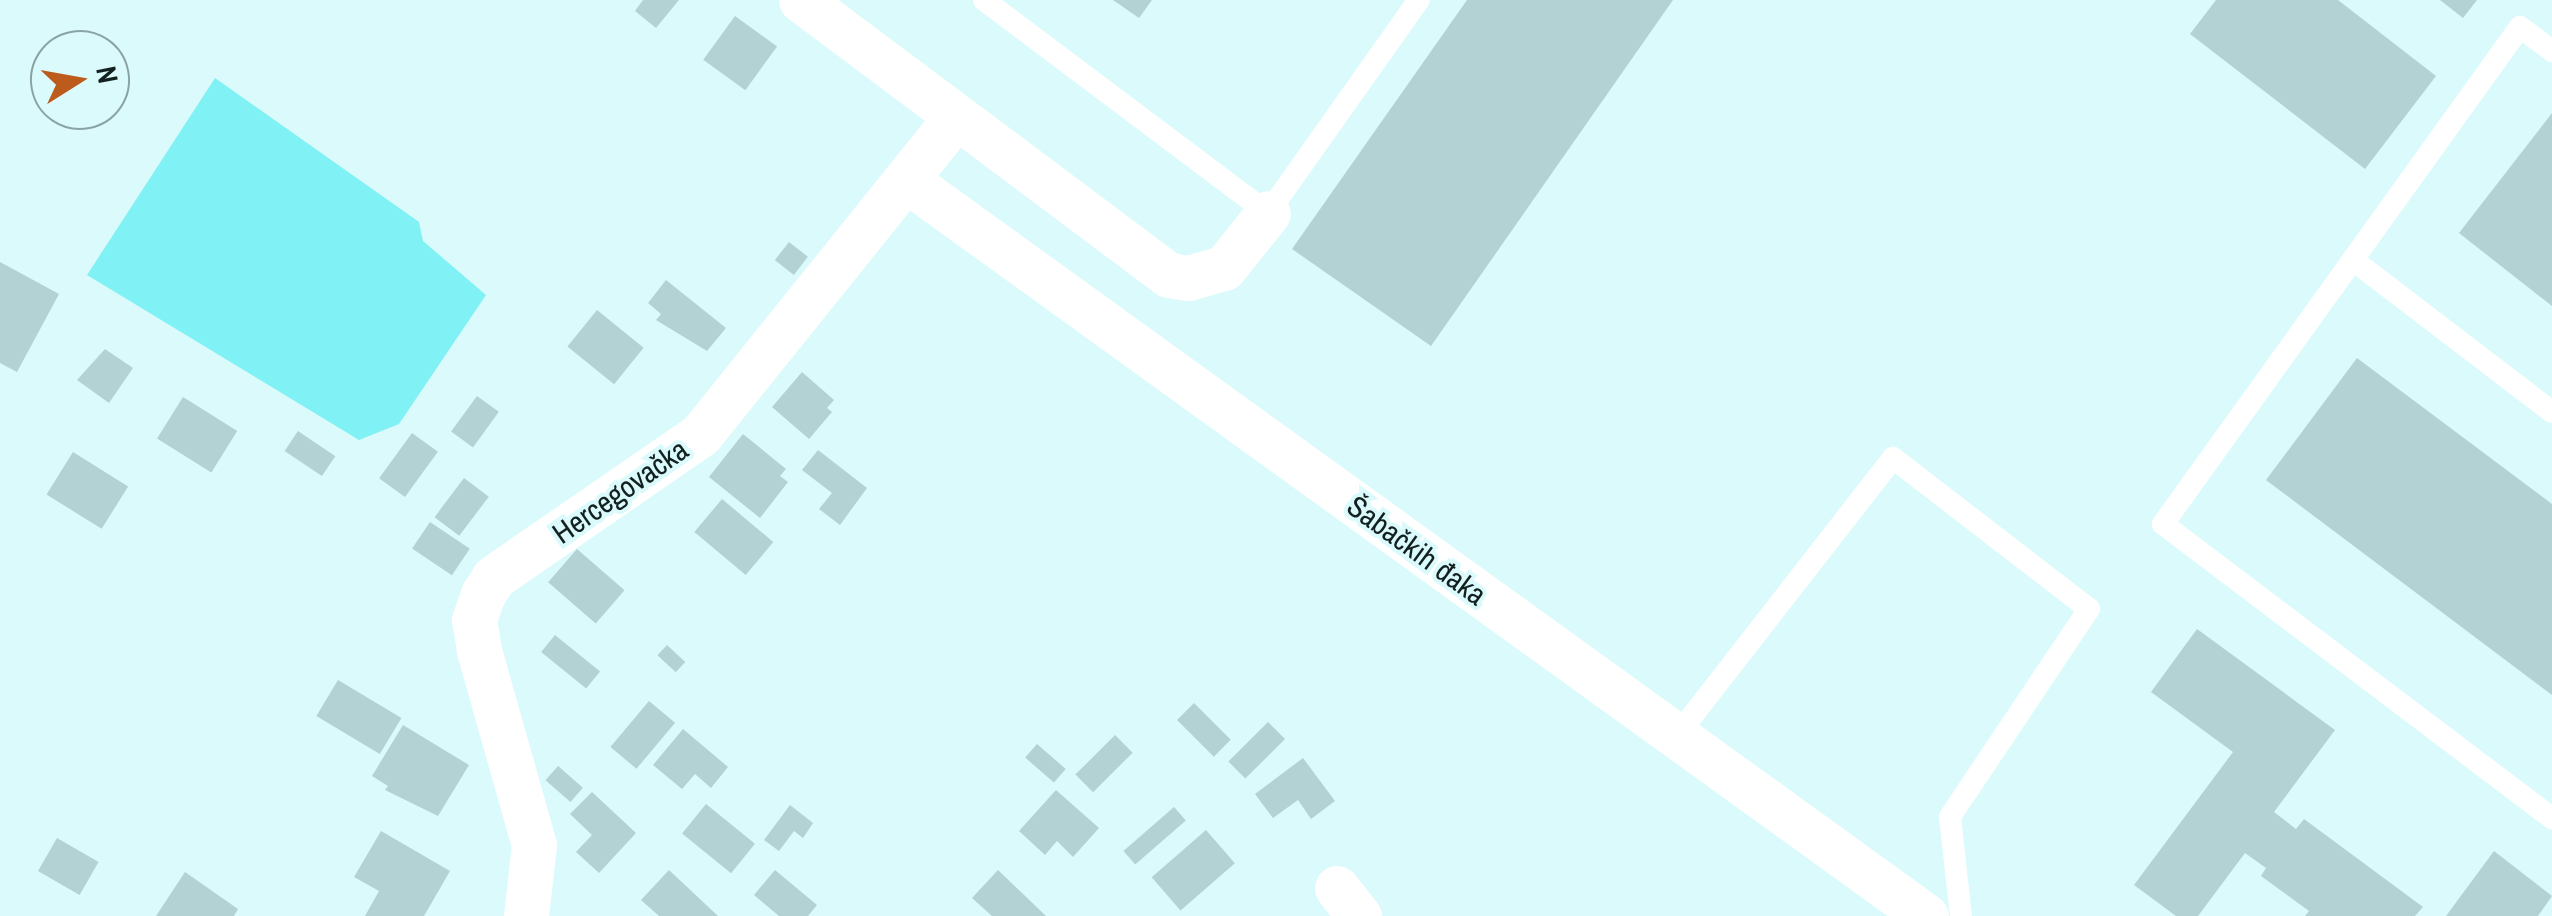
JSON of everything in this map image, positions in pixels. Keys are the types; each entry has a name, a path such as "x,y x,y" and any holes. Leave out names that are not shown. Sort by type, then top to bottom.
{"street":[{"path":"800,0 1169,275 1188,278 1224,268 1268,213"},
{"name":"Hercegovačka","path":"526,916 534,846 479,650 474,620 483,594 494,577 700,434 909,182 956,117"},
{"name":"Šabačkih đaka","path":"909,182 1926,916"}],"lane":[{"path":"984,0 1268,213 1419,0"},
{"path":"2552,51 2520,28 2356,263 2164,524 2552,818"},
{"path":"2356,263 2552,412"},
{"path":"1675,738 1893,458 2089,609 1950,817 1962,916"}],"shaded area":[{"path":"215,78 419,222 423,241 486,295 399,424 359,440 87,275"}],"building":[{"path":"643,0 679,0 656,28 635,11"},
{"path":"1113,0 1152,0 1139,18"},
{"path":"1467,0 1673,0 1431,346 1292,249"},
{"path":"2216,0 2338,0 2436,76 2365,169 2190,34"},
{"path":"2440,0 2477,0 2463,18"},
{"path":"735,16 777,47 745,90 703,60"},
{"path":"2552,113 2552,306 2459,233"},
{"path":"789,242 808,257 794,275 775,260"},
{"path":"0,262 59,294 17,372 0,363"},
{"path":"666,280 726,328 707,351 656,320 661,314 648,303"},
{"path":"597,310 644,348 614,384 567,347"},
{"path":"105,349 133,368 109,403 77,380"},
{"path":"2357,358 2552,504 2552,695 2266,480"},
{"path":"802,372 834,400 827,408 832,412 809,439 772,407"},
{"path":"477,396 499,412 473,447 451,432"},
{"path":"183,397 237,431 211,472 157,439"},
{"path":"298,431 335,456 322,476 285,451"},
{"path":"412,433 438,452 405,497 379,478"},
{"path":"743,434 786,469 780,476 788,482 760,518 709,477"},
{"path":"818,450 867,488 840,525 819,509 832,493 802,470"},
{"path":"73,452 128,486 102,529 47,494"},
{"path":"464,478 489,497 459,536 435,517"},
{"path":"722,499 773,542 746,575 694,532"},
{"path":"430,522 470,549 452,575 412,549"},
{"path":"577,549 625,590 596,624 548,582"},
{"path":"2197,629 2335,730 2274,812 2296,829 2304,819 2423,907 2415,916 2305,916 2309,911 2261,876 2266,868 2245,853 2198,916 2176,916 2134,885 2233,752 2151,692"},
{"path":"555,635 600,672 586,689 541,652"},
{"path":"667,645 685,662 676,672 657,655"},
{"path":"338,680 401,718 380,754 316,716"},
{"path":"649,701 675,723 636,769 610,747"},
{"path":"1194,703 1231,740 1214,757 1177,720"},
{"path":"1268,722 1285,739 1245,779 1228,762"},
{"path":"403,725 469,765 438,816 385,790 388,786 372,776"},
{"path":"683,729 728,767 711,788 695,774 682,789 653,765"},
{"path":"1115,735 1133,753 1093,792 1075,775"},
{"path":"1037,744 1066,769 1054,783 1025,758"},
{"path":"1303,758 1335,801 1311,819 1298,800 1273,818 1255,794"},
{"path":"558,766 583,788 570,802 546,780"},
{"path":"1056,790 1099,828 1073,857 1057,841 1045,855 1019,831"},
{"path":"592,792 636,833 599,873 576,852 592,835 570,814"},
{"path":"706,804 755,844 731,873 682,834"},
{"path":"790,805 813,823 803,838 794,831 779,851 764,840"},
{"path":"1174,807 1186,821 1135,865 1123,851"},
{"path":"1206,830 1235,863 1181,910 1152,877"},
{"path":"381,831 450,871 424,916 365,916 379,891 354,877"},
{"path":"57,838 99,862 80,895 38,871"},
{"path":"2494,851 2552,896 2538,916 2446,916"},
{"path":"669,870 718,916 659,916 641,900"},
{"path":"775,870 817,905 808,916 779,916 754,895"},
{"path":"998,870 1046,916 992,916 972,898"},
{"path":"185,872 238,909 234,916 156,916"}]}
